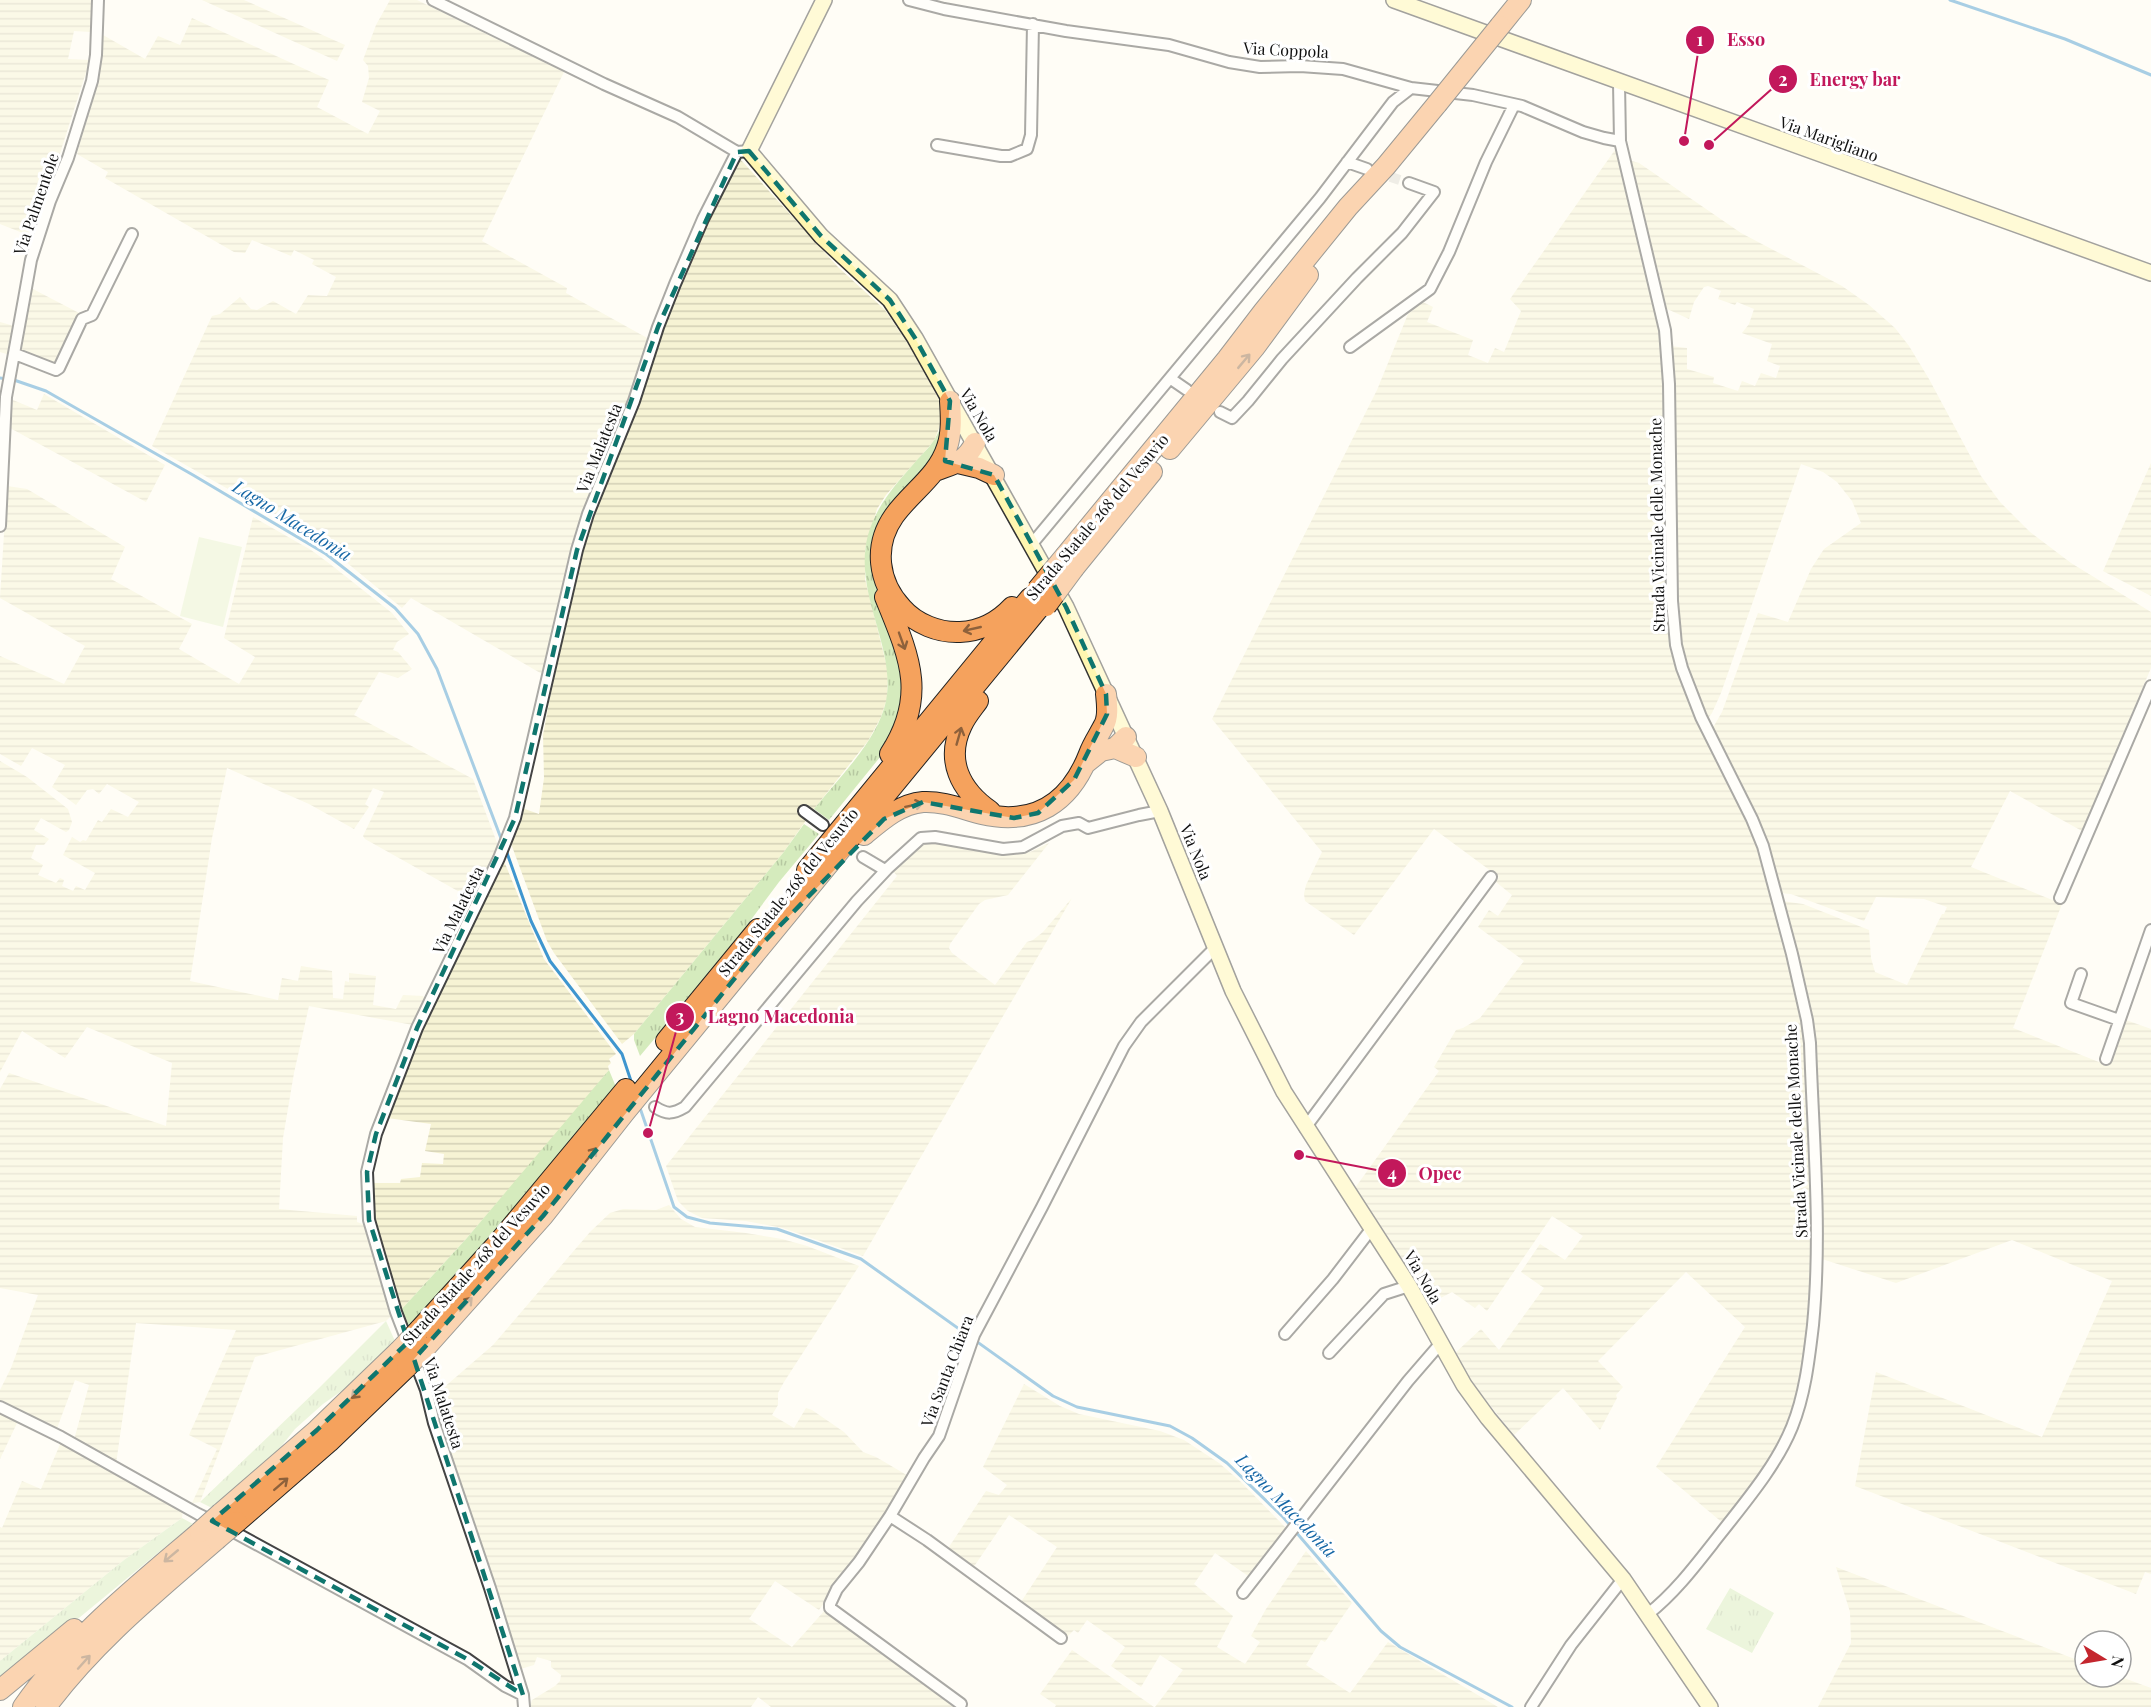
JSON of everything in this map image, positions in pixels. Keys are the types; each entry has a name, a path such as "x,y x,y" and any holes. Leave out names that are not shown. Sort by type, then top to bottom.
{"highway":[{"name":"Strada Statale 268 del Vesuvio","path":"651,1070 764,942 1040,595 1112,498 1234,351 1377,167 1437,104 1521,0"},
{"name":"Strada Statale 268 del Vesuvio","path":"1067,557 1256,347 1354,214 1377,167"},
{"path":"950,401 953,455"},
{"path":"828,844 901,737 909,714 912,695 909,662 903,640 884,595 885,586 881,562 885,535 894,516 935,471 953,455 968,455 974,442"},
{"path":"953,455 994,475"},
{"path":"885,586 906,613 925,625 941,631 953,632 977,630 996,621 1010,609 1040,595"},
{"name":"Strada Statale 268 del Vesuvio","path":"46,1707 93,1651 208,1536 332,1416 403,1359 422,1339 505,1235 622,1105 828,844 1040,595"},
{"path":"1000,816 972,798 961,783 955,759 956,743 962,725 1040,595"},
{"path":"764,942 861,838 903,807 923,802 942,803 1014,818 1029,816 1050,807 1062,797 1086,763 1105,725 1106,694"},
{"path":"1098,735 1122,739 1136,757"},
{"path":"1086,763 1122,739"},
{"name":"Strada Statale 268 del Vesuvio","path":"23,1707 68,1650 142,1581 208,1536"},
{"path":"0,1690 87,1619 142,1581"}],"street":[{"name":"Via Palmentole","path":"0,526 5,376 15,354 31,260 50,201 68,159 92,81 96,55 98,0"},
{"path":"433,0 604,84 678,117 743,151 824,0"},
{"name":"Via Coppola","path":"909,0 944,9 1066,31 1169,45 1229,62 1260,67 1300,66 1343,69 1411,88 1473,95 1515,105 1583,132 1620,141"},
{"name":"Via Marigliano","path":"1394,0 2151,273"},
{"path":"937,145 1001,156 1011,156 1027,149 1031,135 1033,24"},
{"name":"Strada Vicinale delle Monache","path":"1619,83 1620,141 1665,330 1669,384 1672,602 1676,645 1682,668 1701,717 1763,846 1792,954 1810,1043 1817,1262 1808,1366 1792,1427 1783,1445 1735,1515 1676,1589 1648,1614"},
{"path":"1031,545 1171,379 1393,102 1411,88"},
{"path":"1350,346 1430,289 1449,252 1486,162 1515,105"},
{"name":"Via Nola","path":"743,151 821,236 890,300 915,338 994,475 1066,607 1106,694 1122,739"},
{"name":"Via Malatesta","path":"524,1707 523,1695 490,1588 434,1423 426,1390 396,1312 375,1244 369,1220 367,1173 376,1134 412,1038 500,858 515,818 565,601 588,514 634,401 658,327 675,284 703,219 743,151"},
{"path":"1347,162 1377,167"},
{"path":"1220,412 1232,418 1296,343 1402,232 1434,192 1409,183"},
{"path":"15,354 57,369 82,319 92,315 132,234"},
{"path":"1171,379 1187,390"},
{"path":"2060,898 2151,686"},
{"name":"Via Nola","path":"1136,757 1245,1018 1305,1128 1408,1286 1464,1385 1488,1418 1623,1579 1710,1707"},
{"path":"655,1107 665,1113 675,1113 685,1107 819,945 885,870 921,838 935,837 1003,849 1023,847 1069,824 1079,823 1088,828 1139,814 1160,811"},
{"path":"804,812 823,825"},
{"path":"863,856 885,870"},
{"path":"1305,1128 1491,877"},
{"path":"2106,1059 2151,930"},
{"name":"Via Santa Chiara","path":"961,1704 830,1608 830,1604 837,1589 859,1562 890,1516 939,1436 974,1335 1042,1208 1124,1046 1157,1005 1215,948"},
{"path":"2081,974 2071,1003 2119,1020"},
{"path":"1285,1334 1333,1279 1372,1228"},
{"path":"1329,1353 1384,1294 1408,1286"},
{"path":"1243,1593 1408,1381 1440,1344"},
{"path":"0,1407 61,1437 198,1514 467,1659 505,1686 523,1695"},
{"path":"890,1516 927,1540 1061,1638"},
{"path":"1531,1707 1571,1644 1623,1579"}],"highlighted area":[{"path":"749,151 821,236 890,300 915,338 950,401 945,461 994,475 1066,607 1106,694 1107,714 1074,780 1038,813 1014,818 923,802 884,819 764,942 543,1216 414,1359 523,1695 467,1659 212,1521 317,1430 408,1342 369,1220 367,1172 376,1134 417,1028 515,818 577,550 658,327 737,152"}],"shaded area":[{"path":"0,0 93,0 91,32 74,31 68,59 90,60 33,237 0,224"},
{"path":"202,0 244,0 345,45 337,61"},
{"path":"390,0 417,0 564,72 482,241 567,288 566,293 649,339 635,385 571,551 552,643 542,674 411,598 402,608 329,548 152,446 212,316 220,314 240,297 251,309 257,310 273,301 296,314 308,295 327,296 336,277 312,264 314,260 294,250 291,256 252,240 245,253 234,252 105,178 108,172 77,154 98,77 103,35 145,59 158,36 180,45 192,18 329,80 317,107 368,134 380,111 362,102 369,78 368,66 363,60 376,25"},
{"path":"1617,147 1656,299 1666,386 1665,509 1672,641 1757,839 1803,1018 1809,1076 1813,1268 1806,1353 1792,1417 1785,1435 1770,1461 1724,1524 1656,1467 1745,1327 1686,1272 1598,1361 1623,1387 1616,1395 1617,1398 1600,1430 1563,1388 1514,1435 1473,1384 1454,1354 1481,1329 1499,1350 1544,1288 1521,1272 1540,1244 1565,1260 1583,1236 1552,1216 1487,1311 1479,1304 1475,1308 1452,1292 1429,1304 1406,1264 1355,1188 1439,1071 1434,1067 1456,1030 1480,1018 1524,961 1478,927 1489,910 1498,916 1512,895 1496,882 1499,877 1434,829 1354,935 1305,901 1306,885 1322,852 1212,719 1377,390 1408,314 1423,302 1433,307 1427,322 1473,340 1468,355 1488,363 1495,348 1504,352 1521,311 1510,299"},
{"path":"741,160 838,267 885,310 912,350 943,407 943,418 934,441 886,495 877,509 865,549 865,579 888,671 887,698 881,717 868,741 814,809 783,853 634,1034 622,1044 547,941 510,841 522,808 539,814 544,778 543,735 564,622 585,535 636,409 667,316 689,260 734,166"},
{"path":"1629,162 1639,163 1741,233 1842,286 1869,305 1895,328 1909,346 1981,476 2000,502 2030,532 2071,563 2151,612 2151,668 2082,831 2010,791 1971,867 2062,904 2013,1028 2109,1066 2126,1020 2151,1029 2151,1574 2145,1572 2136,1594 1855,1486 1876,1372 2042,1437 2112,1281 2012,1240 1896,1283 1819,1258 1815,1090 1782,901 1803,904 1869,930 1871,958 1875,972 1907,985 1947,907 1924,899 1876,897 1864,921 1791,894 1780,893 1711,731 1722,712 1758,613 1788,622 1811,569 1824,549 1861,523 1852,501 1837,482 1823,472 1801,464 1721,693 1706,721 1691,684 1676,624 1670,346 1687,348 1687,369 1714,377 1713,383 1738,391 1742,381 1755,386 1761,373 1776,378 1780,366 1767,361 1772,344 1742,333 1749,324 1754,309 1737,302 1735,305 1718,299 1721,291 1708,286 1704,287 1694,302 1689,319 1665,308 1658,268 1655,266"},
{"path":"29,287 81,314 58,365 19,350"},
{"path":"0,322 14,326 10,355 0,352"},
{"path":"44,394 165,465 146,502 10,428 13,400 37,410"},
{"path":"2151,463 2151,596 2103,571"},
{"path":"7,486 27,489 125,547 111,579 192,624 179,649 239,684 255,657 224,638 253,517 311,550 392,613 409,634 397,642 393,650 398,652 412,669 398,678 379,672 354,715 473,779 499,848 481,886 474,891 472,899 365,839 363,836 384,792 373,788 365,804 369,807 354,829 309,804 227,768 212,838 190,981 278,1000 282,978 298,981 301,966 332,971 333,998 343,999 345,981 349,982 349,973 376,976 373,1005 396,1009 403,995 423,996 425,999 413,1025 309,1006 283,1138 279,1209 357,1216 357,1222 365,1225 393,1314 386,1321 255,1357 200,1502 192,1503 217,1449 189,1435 236,1330 136,1323 116,1464 74,1440 89,1385 75,1380 56,1431 0,1402 0,1390 11,1368 38,1295 0,1288 0,1089 9,1073 166,1126 172,1063 87,1027 65,1058 22,1031 0,1072 0,761 27,777 68,809 72,822 66,832 41,818 34,830 49,839 44,845 36,845 31,858 43,865 38,875 56,883 60,878 64,880 62,886 73,891 76,886 85,890 95,873 63,855 72,837 80,842 86,841 98,820 102,822 111,809 128,817 139,802 107,784 99,794 93,789 87,790 76,805 52,787 65,765 32,748 21,766 0,754 0,656 64,684 85,646 0,598"},
{"path":"930,842 1001,855 1030,852 1049,843 1008,895 985,900 979,904 950,944 949,948 952,953 995,985 1027,942 1043,932 1072,898 863,1256 783,1228 746,1221 702,1218 688,1211 678,1201 666,1166 897,876 893,871 896,865 916,848"},
{"path":"504,861 544,959 616,1054 609,1059 611,1063 608,1066 609,1070 576,1111 466,1239 400,1311 373,1220 371,1183 400,1183 401,1179 420,1177 422,1163 443,1164 444,1154 425,1151 431,1124 387,1118 413,1046 501,862"},
{"path":"669,1205 681,1219 695,1227 782,1239 859,1266 784,1382 778,1393 778,1405 772,1415 794,1428 806,1408 812,1410 844,1432 863,1452 910,1477 901,1495 819,1610 775,1581 749,1619 792,1647 826,1609 958,1707 771,1707 758,1697 751,1707 530,1707 532,1700 560,1681 561,1675 551,1667 551,1661 537,1657 534,1665 520,1669 432,1404 434,1396 493,1345 590,1232 610,1213 623,1209 656,1210"},
{"path":"1024,1384 1060,1406 1079,1414 1160,1431 1184,1440 1219,1463 1240,1481 1286,1528 1286,1533 1251,1578 1215,1553 1194,1584 1233,1616 1217,1647 1245,1664 1260,1642 1251,1636 1266,1609 1306,1551 1352,1603 1325,1642 1321,1640 1306,1665 1350,1693 1388,1642 1498,1707 1155,1707 1183,1670 1160,1655 1141,1687 1111,1666 1125,1647 1087,1620 1078,1633 1074,1630 1066,1638 1019,1605 1057,1547 1009,1515 971,1571 945,1553 986,1491 999,1495 1007,1485 983,1467"},
{"path":"0,1410 18,1421 0,1459"},
{"path":"61,1442 183,1509 182,1518 124,1560 0,1661 0,1527 2,1528 22,1481 41,1489"},
{"path":"1836,1567 2073,1658 2073,1689 2133,1689 2133,1681 2151,1688 2151,1707 1818,1707 1851,1643 1850,1612"},
{"path":"1072,1650 1154,1707 1055,1707 1056,1705 1040,1694"}],"green space":[{"path":"943,418 940,449 894,502 874,574 877,588 903,654 907,689 885,751 829,820 814,809 868,742 881,717 887,695 887,673 883,650 866,582 865,559 868,535 882,504 933,442"},
{"path":"199,537 242,547 223,627 180,616"},
{"path":"804,824 819,834 779,882 724,956 640,1056 634,1034 783,853"},
{"path":"609,1070 616,1087 511,1214 407,1330 400,1311 466,1239"},
{"path":"386,1321 395,1341 346,1388 323,1404 295,1429 276,1453 212,1508 200,1502 319,1388"},
{"path":"182,1518 193,1524 0,1683 0,1661 124,1560"},
{"path":"1730,1588 1774,1613 1752,1653 1706,1629"}],"waterway":[{"path":"1950,0 2065,39 2151,75"},
{"name":"Lagno Macedonia","path":"0,378 14,380 46,391 193,475 326,554 395,608 418,634 437,669 502,841"},
{"name":"Lagno Macedonia","path":"506,850 531,921 550,961 622,1054 632,1084"},
{"name":"Lagno Macedonia","path":"639,1105 674,1207 687,1217 710,1223 777,1229 861,1259 1053,1396 1077,1407 1170,1426 1192,1438 1227,1463 1283,1517 1381,1631 1400,1647 1512,1707"}],"tunnel":[{"path":"1376,172 1409,183"},
{"path":"823,825 863,857"}],"place":[{"name":"Esso","path":"1684,141"},
{"name":"Energy bar","path":"1709,145"},
{"name":"Lagno Macedonia","path":"648,1133"},
{"name":"Opec","path":"1299,1155"}]}
